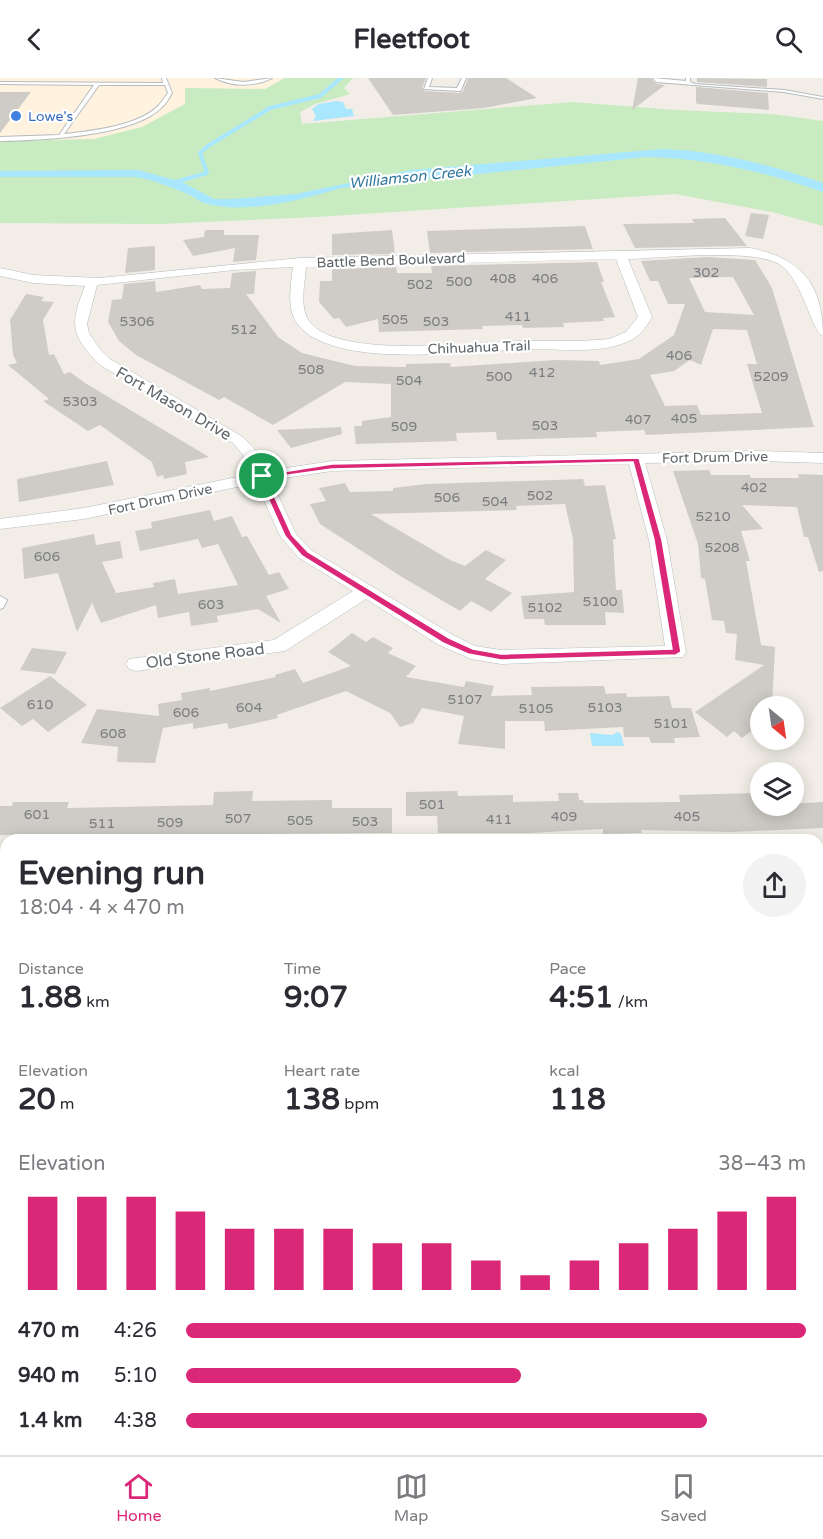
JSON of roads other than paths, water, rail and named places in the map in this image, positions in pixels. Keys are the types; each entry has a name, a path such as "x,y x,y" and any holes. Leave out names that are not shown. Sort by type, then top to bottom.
{"street":[{"name":"Battle Bend Boulevard","path":"0,272 48,280 93,280 170,276 227,266 300,262 750,252 783,260 795,268 805,282 823,332"},
{"name":"Chihuahua Trail","path":"300,262 298,310 305,326 318,336 348,346 406,350 596,343 629,337 639,329 645,317 620,254"},
{"name":"Fort Mason Drive","path":"93,280 79,317 84,341 91,350 105,362 238,440 250,453 289,536 305,554 446,640 471,652 501,657 676,652 658,540 636,459"},
{"name":"Fort Drum Drive","path":"0,524 84,516 262,476 342,466 758,456 823,458"},
{"name":"Old Stone Road","path":"136,664 278,646 366,591"}],"lane":[{"path":"0,139 61,135 115,128 154,112 168,99 170,93 164,78"},
{"path":"217,78 229,83 243,84 270,78"},
{"path":"430,78 426,88 459,90 464,78"},
{"path":"655,78 656,81 688,80 823,98"},
{"path":"0,83 19,80 97,84 167,84"},
{"path":"61,135 97,84"},
{"path":"0,599 2,600 0,606"}],"water":[{"path":"343,102 346,109 352,109 354,116 313,121 316,116 312,109 319,104"},
{"name":"Williamson Creek","path":"663,149 724,156 784,170 823,183 823,192 736,167 692,160 646,157 341,188 291,201 255,207 204,203 164,185 135,177 0,177 0,171 138,170 182,182 214,199 233,199 296,194 411,170"},
{"path":"617,732 621,734 624,746 592,746 590,733 612,735"}],"waterway":[{"path":"175,182 207,173 200,153 208,146 270,108 320,96 341,78"}],"place":[{"name":"Lowe's","path":"16,116"}]}
